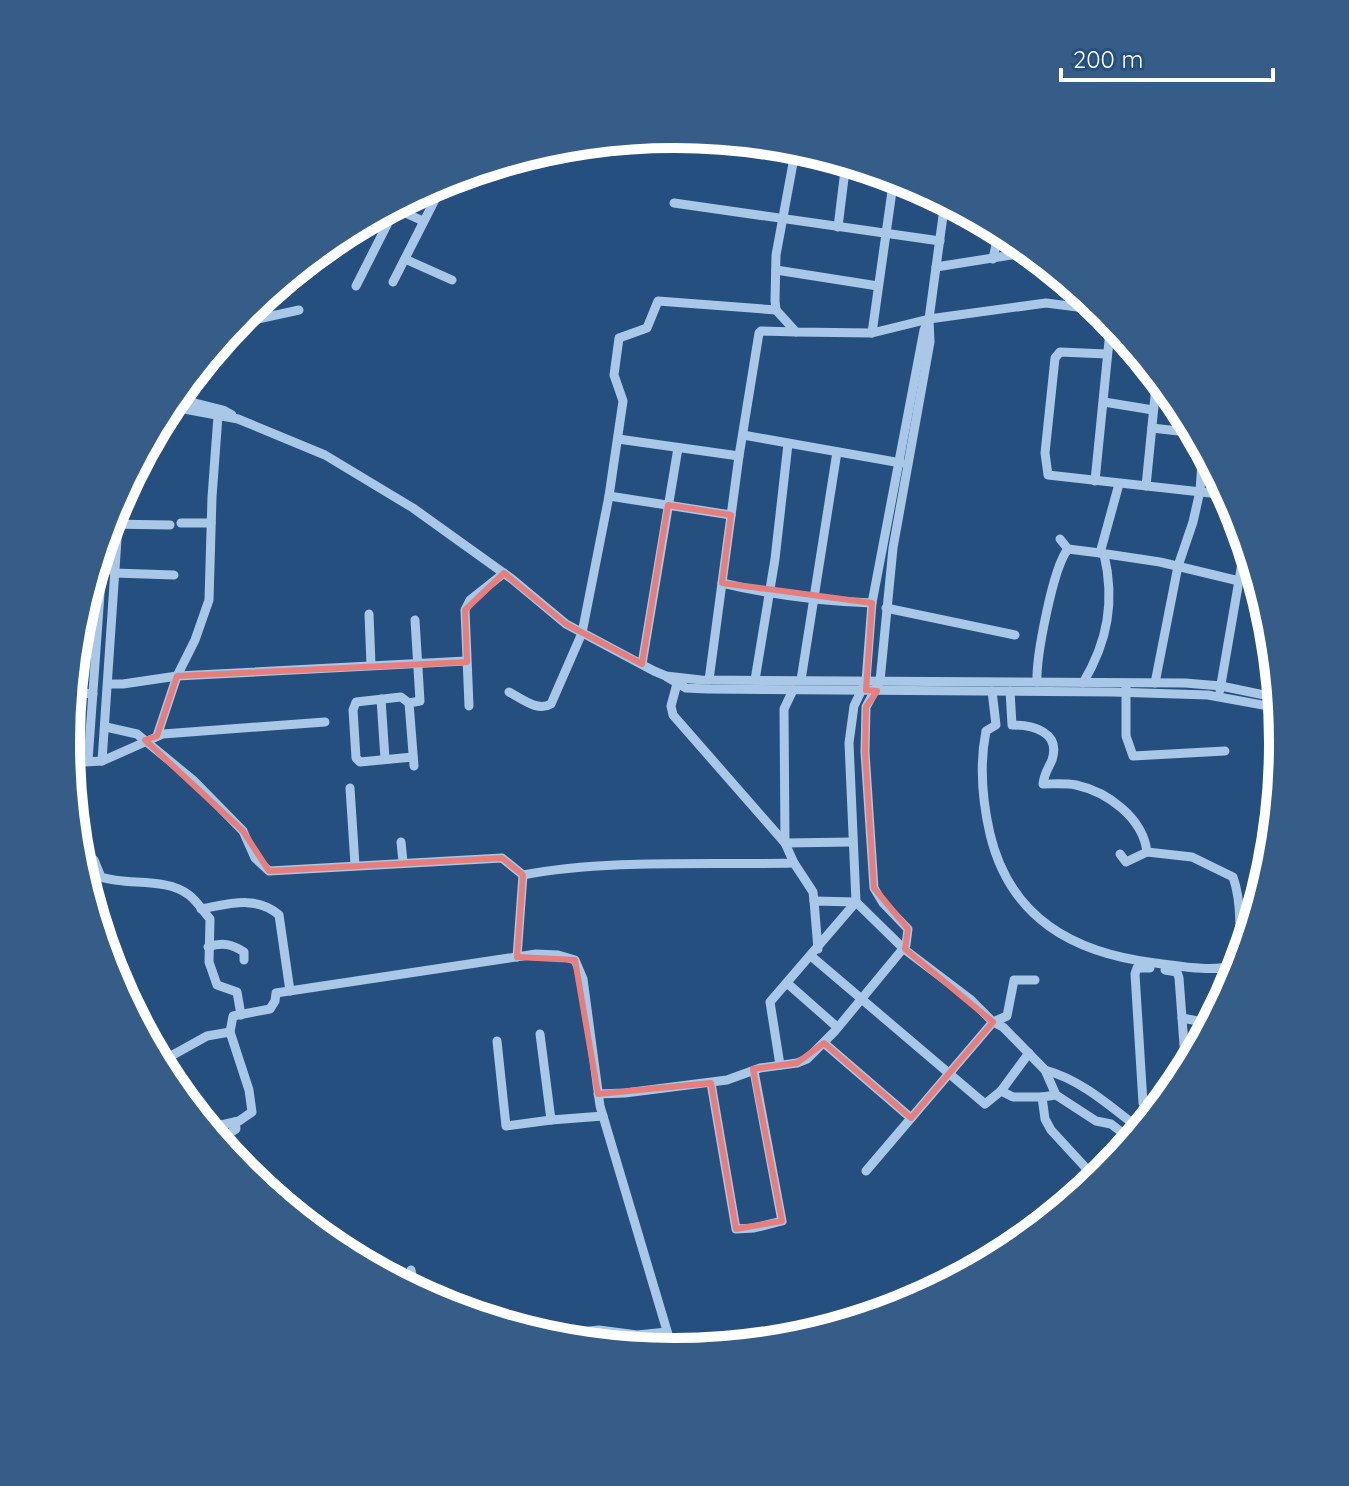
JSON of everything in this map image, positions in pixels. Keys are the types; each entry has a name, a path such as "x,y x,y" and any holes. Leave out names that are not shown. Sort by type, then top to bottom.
{"street":[{"path":"793,161 776,270 776,310 796,332"},
{"path":"838,227 845,174"},
{"path":"872,333 892,190"},
{"path":"393,282 434,200"},
{"path":"674,203 940,241"},
{"path":"407,213 423,221"},
{"path":"598,1094 711,1083 807,1059 904,949 908,929 883,903 874,888 865,752 866,707 878,686 903,463 924,330 929,319 943,213"},
{"path":"356,286 387,223"},
{"path":"993,259 996,243"},
{"path":"936,267 1014,255"},
{"path":"405,259 452,280"},
{"path":"776,270 878,286"},
{"path":"509,692 545,708 551,704 582,633 609,496 623,401 614,375 619,338 647,328 658,301 776,310"},
{"path":"709,680 759,333 872,333 929,319 1046,303 1077,306"},
{"path":"258,319 299,310"},
{"path":"1095,481 1109,338"},
{"path":"1107,354 1060,352 1055,358 1045,453 1048,475 1214,493"},
{"path":"1146,486 1155,393"},
{"path":"1104,402 1153,410"},
{"path":"188,403 312,449 353,470 413,508 504,573 566,624 686,688 793,690 865,685"},
{"path":"183,408 219,414"},
{"path":"157,736 177,676 195,640 209,600 219,414"},
{"path":"1152,428 1180,431"},
{"path":"743,435 903,463"},
{"path":"618,439 739,456"},
{"path":"755,680 788,444"},
{"path":"642,664 678,448"},
{"path":"801,680 837,452"},
{"path":"903,463 872,603 865,685 854,706 849,743 856,902 904,949 1003,1027 1045,1070 1056,1095 1096,1121 1111,1124 1123,1133"},
{"path":"1155,683 1178,566 1200,491 1202,468"},
{"path":"1083,683 1097,658 1110,605 1110,584 1102,553 1119,484"},
{"path":"609,496 731,515"},
{"path":"122,524 211,523"},
{"path":"1060,539 1068,549 1178,566 1239,581"},
{"path":"102,761 117,573 115,543"},
{"path":"1037,682 1036,661 1059,566 1068,549"},
{"path":"1219,697 1242,566"},
{"path":"105,572 174,575"},
{"path":"469,706 465,610 470,600 504,573"},
{"path":"722,583 813,600 872,603"},
{"path":"88,761 101,586"},
{"path":"886,608 1015,635"},
{"path":"369,614 371,665"},
{"path":"409,703 420,701 415,620"},
{"path":"109,684 177,676 466,661"},
{"path":"677,681 801,680 992,691 1126,688 1155,683 1221,686 1267,696"},
{"path":"677,681 671,706 677,722 785,843 813,892 815,952 860,999 985,1104 1001,1091 1029,1053"},
{"path":"878,686 1083,683 1219,697 1268,706"},
{"path":"1126,688 1126,736 1133,756 1225,751"},
{"path":"785,843 784,709 793,690"},
{"path":"992,691 996,725 986,731 983,747 982,801 996,861 1015,894 1053,928 1079,943 1104,952 1134,960 1225,968"},
{"path":"1010,691 1012,725 1031,725 1043,730 1052,744 1053,758 1044,773 1043,784 1072,784 1093,790 1118,805 1133,818 1146,842 1147,852"},
{"path":"82,693 93,694"},
{"path":"404,697 409,703 413,762 385,759 360,762 356,758 353,707 359,701 381,699 404,697"},
{"path":"381,699 385,759"},
{"path":"80,762 102,761 157,736 325,722"},
{"path":"106,727 137,734 193,780 243,831 255,858 269,871 502,858 523,875 592,867 794,863"},
{"path":"350,788 355,865"},
{"path":"401,842 403,862"},
{"path":"785,843 852,842"},
{"path":"1120,854 1126,862 1147,852 1192,857 1233,877 1238,890 1239,929"},
{"path":"94,860 101,877 186,892 210,919 209,962 217,985 237,992 241,1015"},
{"path":"517,957 523,875"},
{"path":"201,909 250,901 273,909 279,915 290,991"},
{"path":"814,901 856,902"},
{"path":"780,1065 770,1002 856,902"},
{"path":"208,947 225,943 237,947 244,952 244,960"},
{"path":"220,1125 235,1122 252,1112 249,1090 230,1032 233,1016 270,1009 276,993 517,957 558,955 575,960 583,979 603,1116 669,1338"},
{"path":"1145,1106 1137,968 1177,972 1184,1048"},
{"path":"866,1171 993,1022 1008,1014 1013,981 1035,980"},
{"path":"787,983 837,1027"},
{"path":"1182,1018 1199,1022"},
{"path":"170,1056 207,1036 230,1032"},
{"path":"540,1034 551,1120"},
{"path":"497,1041 506,1126 603,1116"},
{"path":"824,1043 911,1118"},
{"path":"1045,1070 1066,1075 1132,1122"},
{"path":"711,1083 736,1229 782,1221 754,1071"},
{"path":"1001,1091 1013,1097 1056,1095"},
{"path":"1042,1097 1048,1126 1088,1170"},
{"path":"1111,1124 1119,1113"},
{"path":"228,1135 236,1129 235,1122"},
{"path":"411,1270 412,1276"},
{"path":"593,1331 637,1335 667,1332"}],"highlighted area":[{"path":"668,505 731,515 722,583 872,603 866,690 877,691 866,707 865,752 874,888 908,929 905,949 993,1022 911,1118 824,1043 797,1063 753,1069 782,1221 736,1229 711,1083 598,1094 575,960 517,957 523,875 502,858 269,871 243,831 145,740 157,736 177,676 467,662 465,610 504,573 566,624 642,664"}]}
